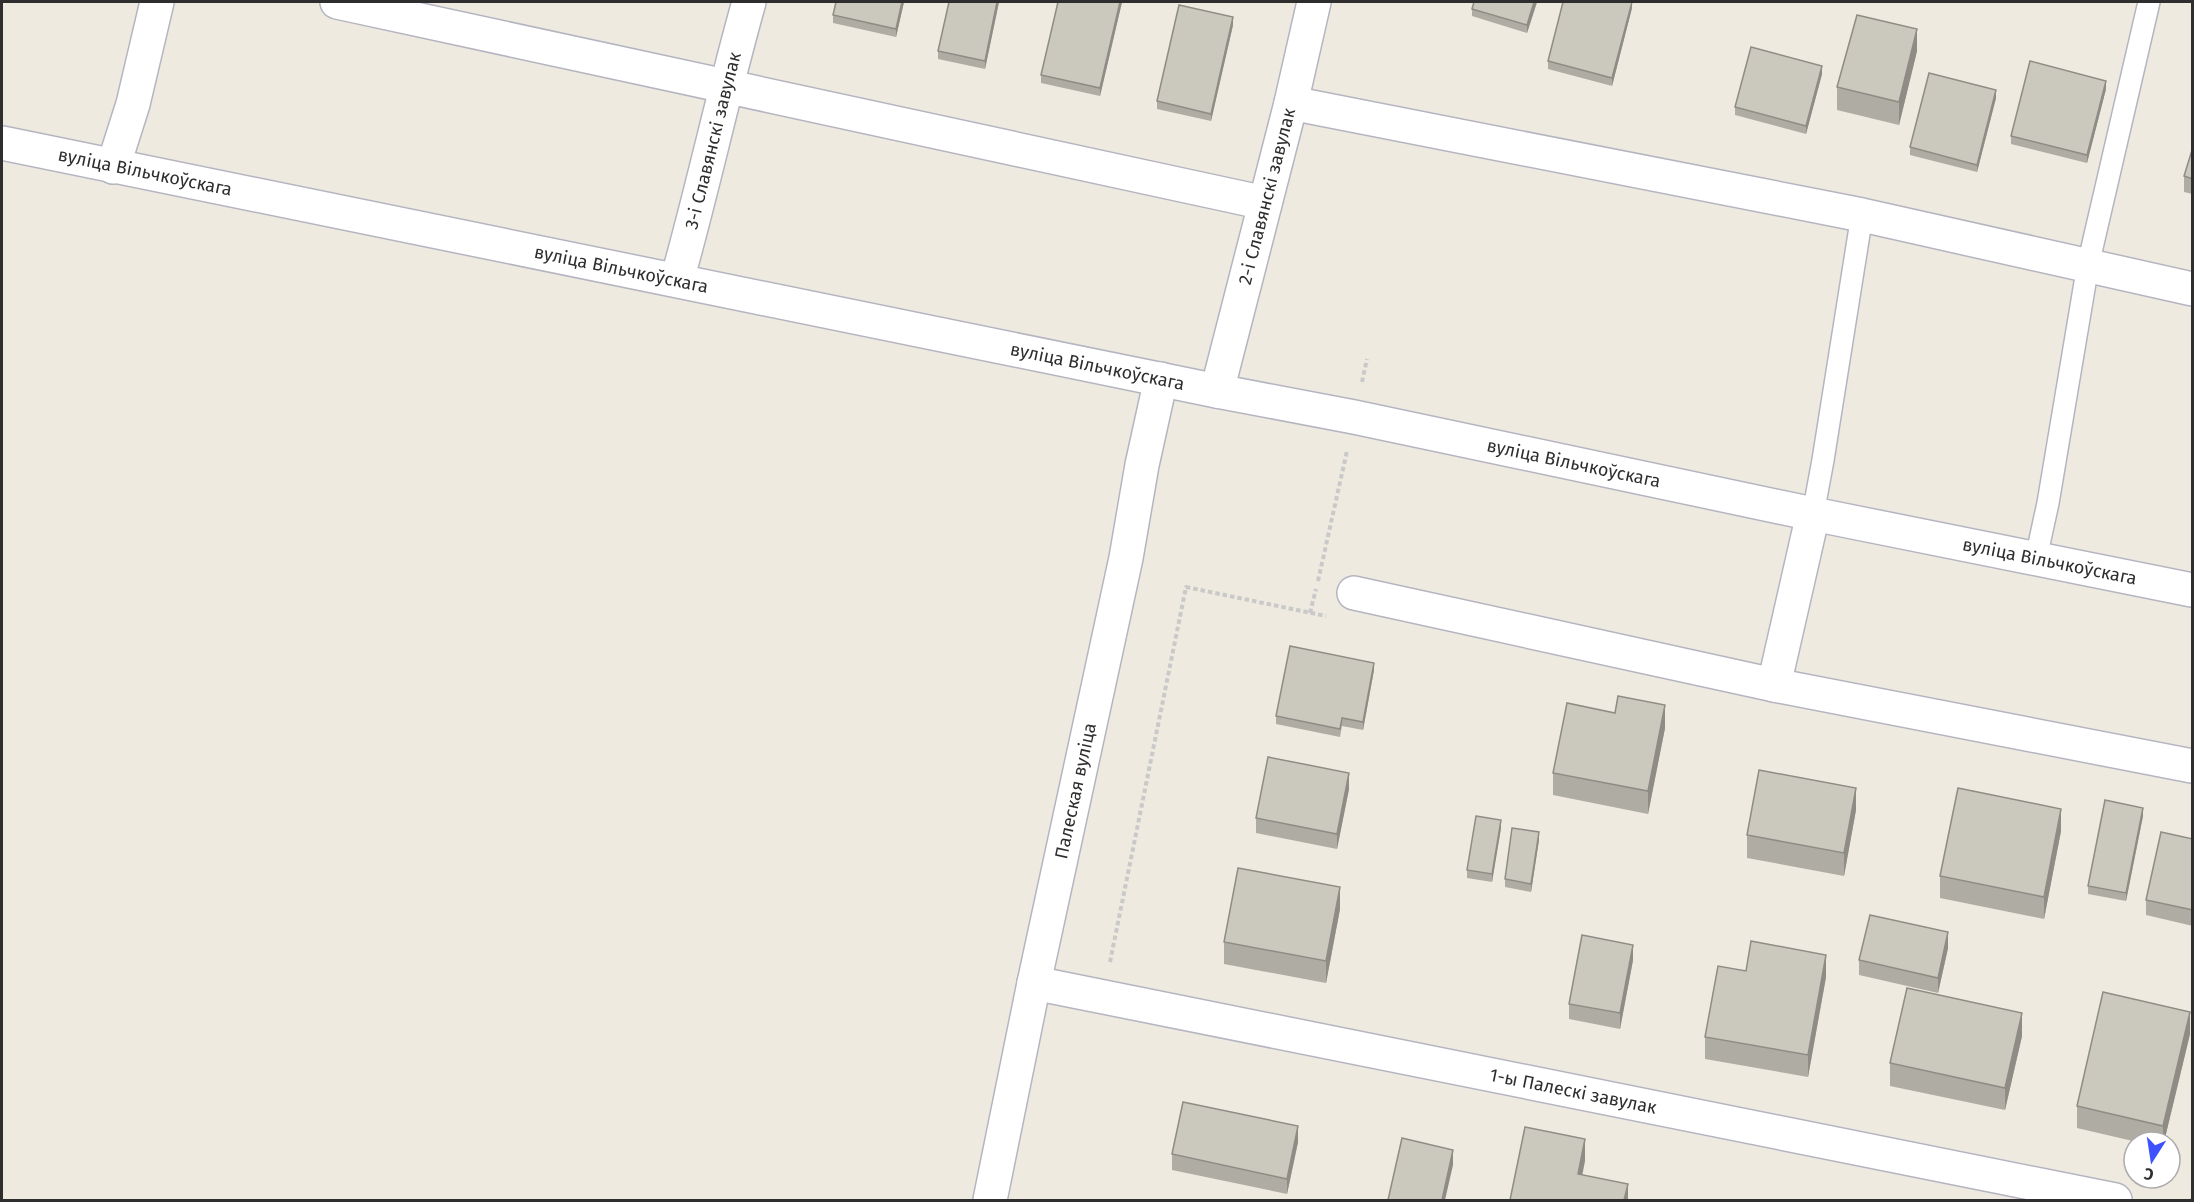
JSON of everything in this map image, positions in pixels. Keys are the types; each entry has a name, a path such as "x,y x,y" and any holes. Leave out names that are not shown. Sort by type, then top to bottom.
{"street":[{"path":"113,167 133,104 157,2"},
{"path":"337,2 1265,202"},
{"name":"3-і Славянскі завулак","path":"676,280 694,220 726,85 749,2"},
{"name":"2-і Славянскі завулак","path":"1217,391 1291,103 1314,2"},
{"path":"1291,103 1863,215 2193,289"},
{"name":"вуліца Вільчкоўскага","path":"2,143 2193,590"},
{"name":"Палеская вуліца","path":"990,1200 1161,379"},
{"path":"1774,684 1813,514"},
{"path":"1354,593 1774,684 2193,766"},
{"name":"1-ы Палескі завулак","path":"1034,983 2115,1200"}],"lane":[{"path":"2036,558 2048,503 2088,265 2149,2"},
{"path":"1813,514 1863,215"}],"path":[{"path":"1310,613 1367,359"},
{"path":"1103,997 1186,587 1334,618"}],"building":[{"path":"836,2 902,2 896,29 833,15"},
{"path":"949,2 997,2 985,61 938,51"},
{"path":"1058,2 1120,2 1100,88 1041,75"},
{"path":"1474,2 1534,2 1527,25 1472,9"},
{"path":"1563,2 1632,2 1612,78 1548,61"},
{"path":"1179,5 1233,17 1211,114 1157,101"},
{"path":"1857,15 1917,29 1899,102 1837,87"},
{"path":"1751,47 1822,66 1806,126 1735,107"},
{"path":"2030,61 2106,81 2087,155 2011,136"},
{"path":"1929,73 1996,90 1977,165 1910,147"},
{"path":"2193,147 2193,179 2184,176"},
{"path":"1290,646 1374,663 1363,722 1342,718 1340,729 1276,716"},
{"path":"1618,696 1665,705 1648,791 1553,773 1567,703 1615,713"},
{"path":"1268,757 1349,773 1337,834 1256,818"},
{"path":"1759,770 1856,788 1844,853 1747,835"},
{"path":"1958,788 2061,809 2044,897 1940,876"},
{"path":"2105,800 2143,808 2126,893 2088,886"},
{"path":"1476,816 1501,820 1492,874 1467,870"},
{"path":"1512,828 1539,832 1531,884 1505,879"},
{"path":"2161,832 2193,839 2193,910 2146,900"},
{"path":"1238,868 1340,887 1326,961 1224,942"},
{"path":"1870,915 1948,932 1938,978 1859,960"},
{"path":"1582,935 1633,945 1620,1013 1569,1004"},
{"path":"1751,941 1826,955 1808,1055 1705,1037 1718,966 1746,971"},
{"path":"1907,988 2022,1013 2005,1088 1890,1063"},
{"path":"2103,992 2190,1012 2163,1126 2077,1106"},
{"path":"1183,1102 1298,1126 1287,1179 1172,1154"},
{"path":"1525,1127 1585,1139 1578,1174 1628,1184 1624,1200 1510,1200"},
{"path":"1402,1138 1453,1150 1442,1200 1388,1200"}]}
